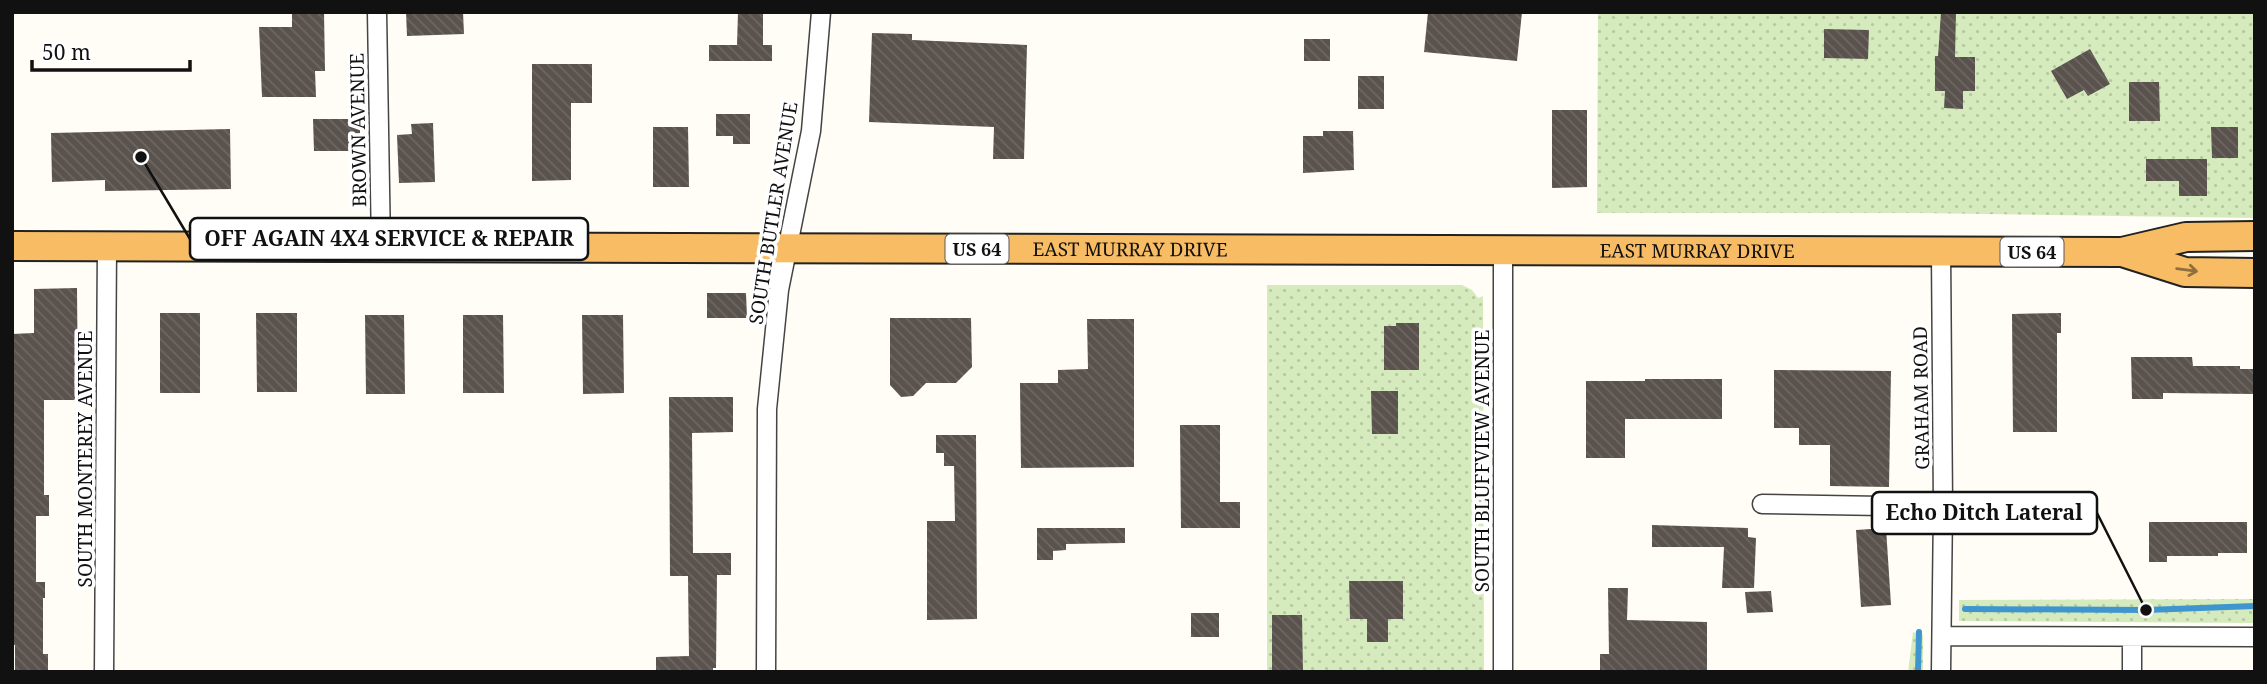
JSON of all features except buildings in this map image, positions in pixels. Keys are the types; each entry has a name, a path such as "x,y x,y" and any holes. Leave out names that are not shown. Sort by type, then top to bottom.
{"highway":[{"name":"EAST MURRAY DRIVE","path":"12,246 2122,252 2186,237 2255,236"},
{"name":"EAST MURRAY DRIVE","path":"2122,252 2185,272 2255,273"}],"street":[{"name":"BROWN AVENUE","path":"377,12 381,247"},
{"name":"SOUTH BUTLER AVENUE","path":"766,672 767,409 779,290 811,131 821,12"},
{"name":"SOUTH MONTEREY AVENUE","path":"104,672 107,246"},
{"name":"SOUTH BLUFFVIEW AVENUE","path":"1503,250 1503,672"},
{"name":"GRAHAM ROAD","path":"1941,251 1941,672"},
{"path":"1762,504 1943,507"},
{"path":"1942,636 2255,637"},
{"path":"2132,638 2132,672"}],"green space":[{"path":"1598,12 2255,12 2255,218 1922,213 1597,213"},
{"path":"1267,285 1462,285 1472,290 1478,298 1483,296 1484,672 1267,672"},
{"path":"2255,599 2255,623 1959,621 1959,600"},
{"path":"1913,632 1923,635 1923,672 1908,672"}],"waterway":[{"path":"1965,609 2146,610 2255,606"},
{"path":"1918,672 1919,632"}],"place":[{"name":"OFF AGAIN 4X4 SERVICE & REPAIR","path":"141,157"},
{"name":"Echo Ditch Lateral","path":"2146,610"}]}
